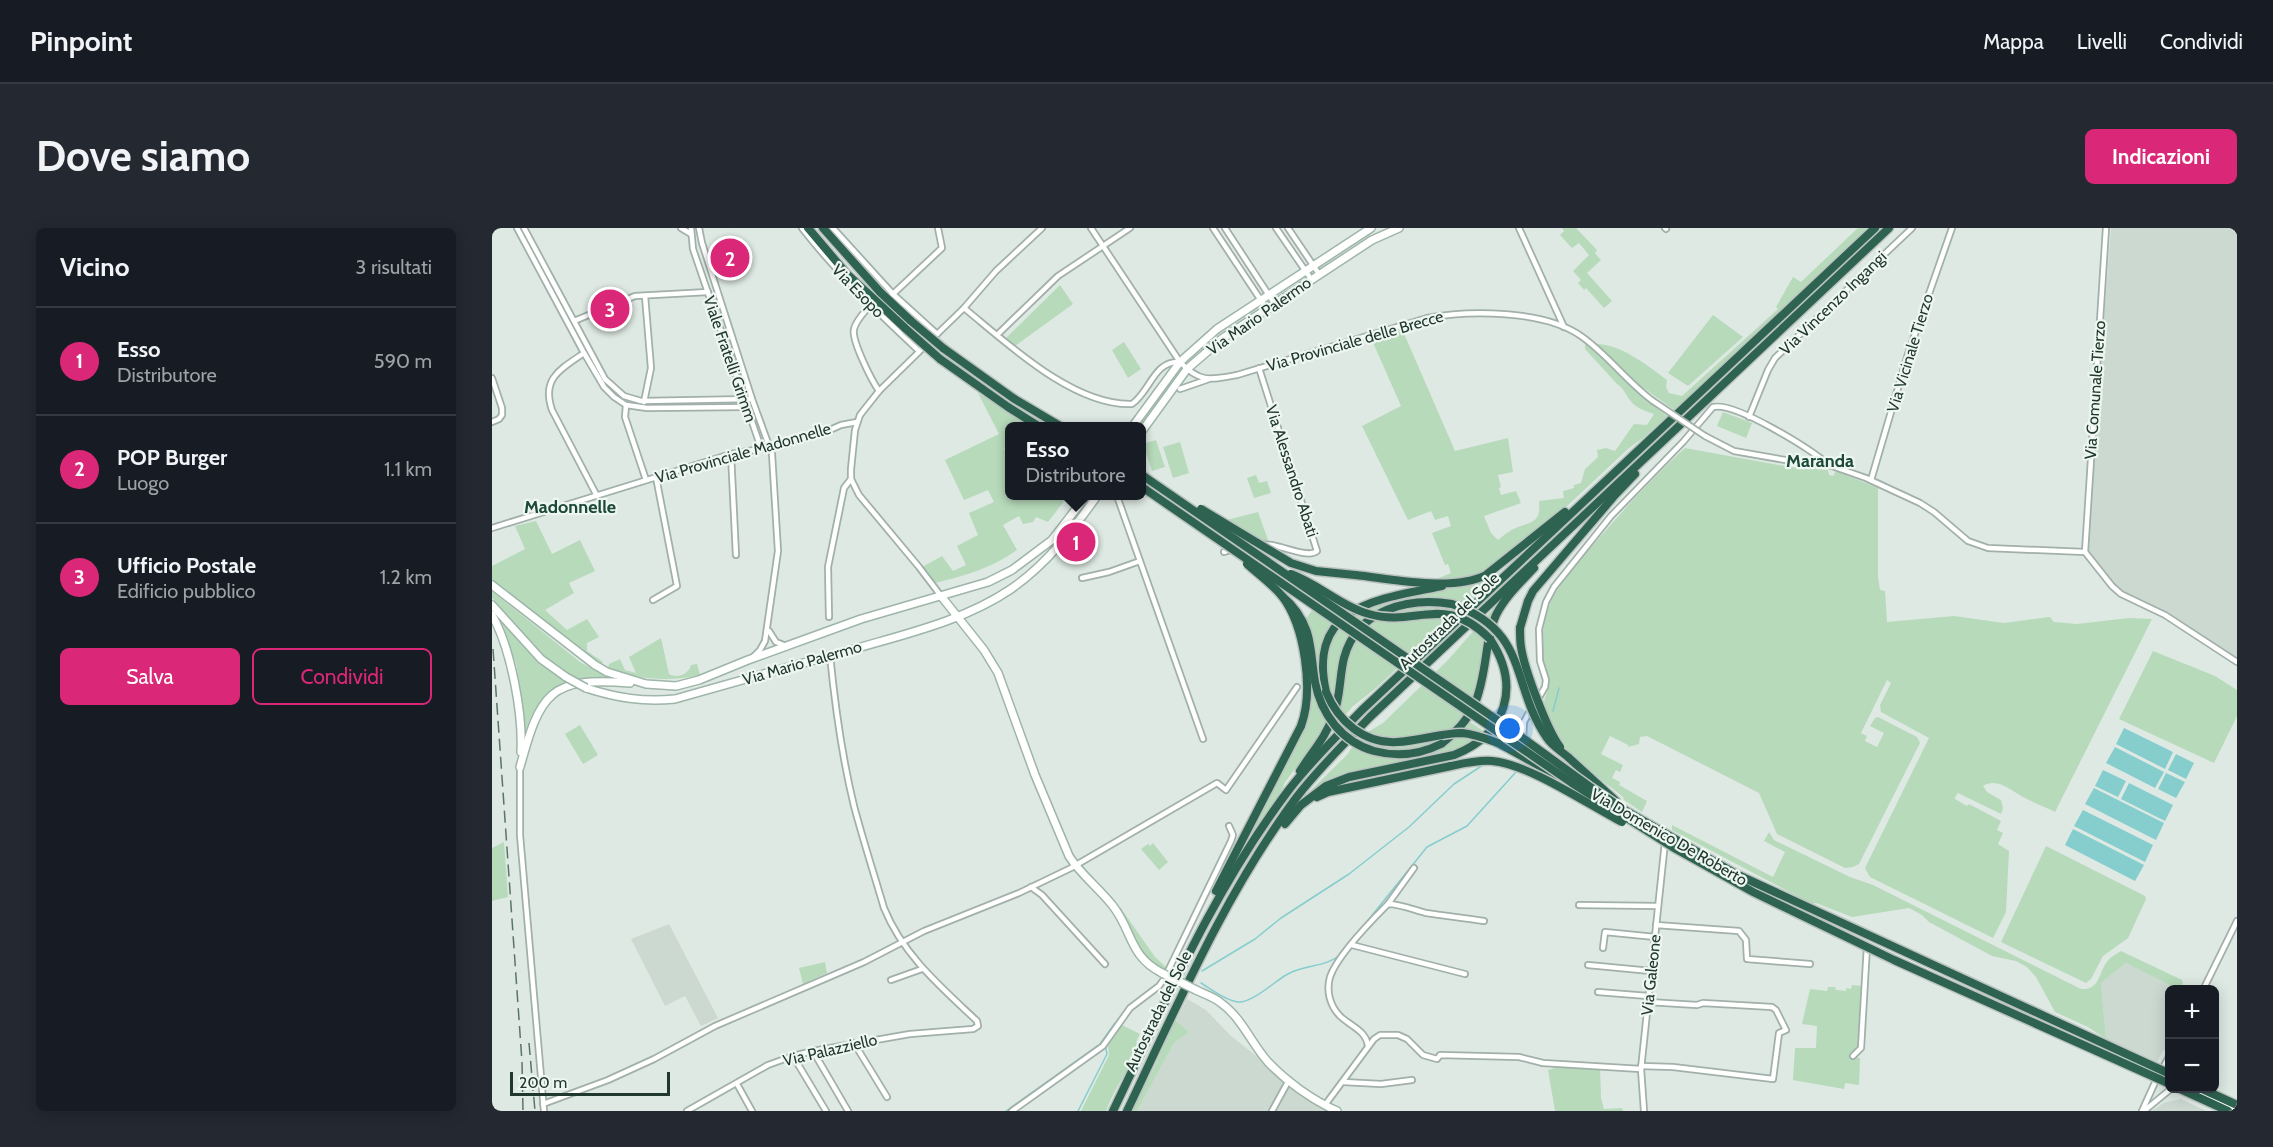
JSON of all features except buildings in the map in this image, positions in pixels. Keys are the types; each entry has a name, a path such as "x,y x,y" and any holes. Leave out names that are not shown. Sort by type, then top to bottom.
{"highway":[{"path":"808,228 847,274 940,359 1032,422"},
{"path":"823,228 880,292 943,348 1013,398 1053,422"},
{"name":"Autostrada del Sole","path":"1113,1111 1197,935 1248,850 1289,789 1362,710 1875,228"},
{"name":"Autostrada del Sole","path":"1127,1111 1175,1008 1242,882 1298,796 1370,717 1890,228"},
{"path":"1568,757 1556,742 1545,718 1521,648 1520,628 1528,601 1533,591 1615,495 1694,413"},
{"path":"1572,783 1498,743 1464,733 1396,742 1371,738 1360,733 1342,718 1331,704 1322,672 1324,649 1335,628 1349,612 1376,600 1474,581 1486,576 1615,472"},
{"path":"1146,477 1238,529 1292,563 1316,572 1451,584"},
{"path":"1146,490 1572,783 1676,849"},
{"path":"1168,491 1628,812 1736,874 2165,1072"},
{"path":"1210,533 1291,603 1308,633 1320,700 1329,717 1344,735 1368,749 1398,755 1427,751 1441,744 1461,727 1474,708 1482,685 1489,636 1501,606 1568,529"},
{"path":"1242,882 1292,815 1305,801 1326,786 1349,777 1454,755 1470,748 1490,732 1501,715 1505,702 1506,677 1503,662 1490,639 1472,623 1442,613 1388,617 1367,614 1304,579 1277,568"},
{"path":"1197,935 1216,891 1301,726 1307,706 1308,691 1300,634 1281,595"},
{"path":"1289,789 1321,742 1329,726 1340,694 1345,656 1357,633 1379,613 1404,603 1433,601 1452,604 1472,612 1499,634 1516,661 1538,723 1548,740 1628,812"},
{"path":"1305,801 1328,792 1478,761 1493,761 1526,770 1753,892 1894,960 2165,1082"},
{"path":"2187,1093 2228,1111"},
{"path":"2209,1093 2237,1106"}],"street":[{"path":"517,228 584,353 609,393 626,405 647,408 746,407 752,399"},
{"path":"524,228 610,386 624,396 644,402 752,399"},
{"path":"681,228 691,234 700,234 699,228"},
{"name":"Viale Fratelli Grimm","path":"748,660 763,646 778,551 771,447 752,399 700,234 692,228 693,249 760,448"},
{"name":"Via Esopo","path":"801,228 870,305 919,351"},
{"name":"Via Esopo","path":"833,228 893,294 937,334"},
{"path":"893,294 942,248 938,228"},
{"path":"1042,228 996,271 964,308 879,391 862,411 857,422 851,479 864,503 919,567 984,650 998,674 1063,844 1075,866 1117,911 1141,959 1164,974 1221,1002 1233,1013 1267,1061 1289,1080 1337,1111"},
{"path":"1091,228 1180,362 1198,377 1210,379"},
{"path":"997,335 1049,283 1130,228"},
{"path":"1213,228 1266,308"},
{"path":"1225,228 1274,303"},
{"path":"1276,228 1311,279"},
{"path":"1288,228 1319,274"},
{"name":"Via Mario Palermo","path":"1136,422 1180,362 1217,329 1371,228"},
{"name":"Via Mario Palermo","path":"1146,425 1187,369 1223,338 1372,240 1399,228"},
{"path":"1519,228 1564,327"},
{"name":"Via Vincenzo Ingangi","path":"1749,417 1775,358 1912,228"},
{"name":"Via Vicinale Tierzo","path":"1871,480 1908,354 1952,228"},
{"name":"Via Comunale Tierzo","path":"2085,552 2106,228"},
{"path":"574,321 626,299 708,292"},
{"path":"644,402 651,363 645,296"},
{"path":"870,305 856,322 853,334 872,381 879,391"},
{"path":"964,308 1031,362 1065,384 1095,398 1132,404 1165,364 1171,361 1180,362"},
{"name":"Via Provinciale delle Brecce","path":"1180,389 1210,379 1237,375 1427,318 1450,313 1503,314 1564,327 1582,336 1640,392 1705,436 1734,451 1808,464 1829,465"},
{"path":"584,353 555,374 550,384 549,399 552,410 597,496"},
{"name":"Via Alessandro Abati","path":"1224,552 1255,544 1273,545 1311,554 1317,550 1259,368"},
{"path":"492,378 502,411 500,419 492,422"},
{"path":"626,405 625,417 646,480"},
{"name":"Via Domenico De Roberto","path":"1749,417 1721,406 1711,409 1683,442 1611,516 1554,587 1541,616 1538,644 1546,680 1545,687 1524,722 1523,740 1528,747 1584,787 1665,839 1755,888 2165,1077"},
{"path":"1749,417 1797,441 1829,465 1871,480 1920,503 1977,546 2085,552 2121,594 2165,615 2237,662"},
{"name":"Via Provinciale Madonnelle","path":"492,528 731,454 771,447 857,422"},
{"path":"731,454 736,555"},
{"path":"653,600 677,587 656,477"},
{"path":"829,617 828,567 844,488 851,479"},
{"name":"Via Mario Palermo","path":"492,585 584,658 607,672 646,684 676,686 699,681 748,660 861,619 988,582 1012,570 1052,540 1082,500"},
{"name":"Via Mario Palermo","path":"492,605 541,659 586,688 613,697 634,700 675,699 913,632 957,617 1011,589 1046,560 1070,533 1093,500"},
{"path":"1119,500 1203,739"},
{"path":"1082,578 1109,572 1140,561"},
{"path":"492,615 508,651 515,683 521,745 520,835 544,1111"},
{"path":"768,625 771,636 776,642 786,646"},
{"path":"830,656 834,696 854,807 884,908 903,943 922,969 891,980"},
{"path":"520,767 532,724 539,709 549,697 564,686 593,681 646,684"},
{"path":"543,1104 608,1080 654,1059 715,1026 793,994 924,931 1031,887 1075,866 1217,783 1226,789 1297,687"},
{"path":"1012,1111 1105,1044 1130,1008 1159,986 1232,842 1233,836 1229,826"},
{"name":"Via Galeone","path":"1644,1111 1641,1067 1665,839"},
{"path":"1368,1046 1364,1035 1335,1009 1328,984 1332,971 1388,904 1414,868"},
{"path":"1031,887 1042,895 1105,964"},
{"path":"1388,904 1396,904 1431,914 1484,921"},
{"path":"1579,905 1658,906"},
{"path":"2205,985 2237,921"},
{"path":"1656,925 1739,932 1746,939 1747,959 1810,964"},
{"path":"1603,948 1605,932 1655,937"},
{"path":"1853,1056 1861,1048 1868,940"},
{"path":"1352,945 1465,974"},
{"path":"1588,965 1651,972"},
{"name":"Via Palazziello","path":"687,1111 768,1065 794,1056 854,1043 910,1034 973,1029 978,1026 978,1021 922,969"},
{"path":"1325,1105 1368,1046 1380,1035 1389,1034 1407,1038 1422,1055 1437,1059 1440,1055 1508,1056 1543,1063 1673,1067 1773,1079 1779,1033 1785,1032 1786,1028 1772,1007 1703,1003 1697,1005 1598,992"},
{"path":"854,1043 887,1097"},
{"path":"813,1051 848,1111"},
{"path":"794,1056 826,1111"},
{"path":"2143,1111 2165,1063"},
{"path":"1272,1111 1289,1080"},
{"path":"1343,1082 1381,1084 1412,1080"},
{"path":"737,1084 752,1111"},
{"path":"2143,1111 2167,1093"},
{"path":"2199,1093 2237,1111"}],"shaded area":[{"path":"2111,228 2237,228 2237,659 2112,583 2086,550"},
{"path":"669,924 718,1018 701,1026 685,996 665,1006 631,939"},
{"path":"2126,963 2169,985 2165,985 2165,1050 2163,1050 2157,1062 2106,1039 2101,983"},
{"path":"1187,999 1206,1010 1230,1035 1300,1091 1333,1111 1137,1111 1174,1043 1189,1032 1176,1021"},
{"path":"2181,1099 2206,1111 2152,1111 2163,1103"}],"green space":[{"path":"1562,228 1576,228 1597,250 1595,253 1601,260 1587,273 1612,301 1604,308 1586,288 1584,290 1578,283 1581,280 1573,271 1589,255 1579,243 1572,248 1560,235 1564,231"},
{"path":"1858,228 1867,228 1674,410 1637,383 1595,344 1614,347 1633,356 1667,380 1666,387 1669,393 1682,396 1778,309 1776,307 1793,277 1801,282"},
{"path":"1060,285 1073,304 1015,346 1006,338"},
{"path":"1713,315 1743,337 1688,386 1668,373"},
{"path":"1402,329 1455,451 1508,438 1513,472 1498,475 1501,487 1499,488 1501,495 1516,491 1521,503 1484,516 1491,533 1498,540 1512,530 1535,520 1539,513 1539,501 1564,498 1563,491 1581,483 1585,469 1598,457 1597,450 1606,448 1615,451 1634,424 1647,425 1654,414 1640,409 1631,402 1623,389 1585,349 1585,343 1667,416 1551,521 1479,575 1459,580 1434,580 1451,573 1448,564 1445,565 1432,533 1451,526 1448,516 1435,520 1431,511 1408,520 1362,426 1401,406 1371,338"},
{"path":"1124,342 1141,369 1128,378 1112,350"},
{"path":"978,393 1024,422 1005,422 1005,500 1065,500 1048,522 1036,517 1033,522 1023,524 1019,516 1003,525 1017,550 978,571 935,583 923,567 942,556 953,571 966,565 957,546 978,535 969,513 994,502 988,490 964,500 945,460 999,434"},
{"path":"1723,412 1752,423 1746,438 1717,426"},
{"path":"1156,440 1165,467 1152,471 1146,453 1146,443"},
{"path":"1180,442 1189,473 1173,478 1163,447"},
{"path":"1685,448 1790,467 1828,470 1829,475 1833,476 1836,471 1878,488 1878,577 1880,590 1885,591 1887,622 1954,616 2004,623 2050,617 2054,622 2077,624 2129,618 2152,619 2055,812 1994,783 1983,786 1987,792 2001,800 2003,808 2001,814 1958,793 1955,797 1967,806 1969,804 2001,821 1997,830 2003,833 1998,844 2009,851 2006,912 1993,938 1870,877 1865,868 1929,738 1881,712 1880,705 1891,683 1887,680 1861,733 1867,736 1865,741 1877,747 1884,733 1870,726 1878,717 1917,737 1920,743 1859,864 1853,867 1845,868 1777,834 1759,793 1647,736 1640,737 1639,744 1628,747 1610,736 1601,754 1623,765 1620,772 1616,770 1612,778 1620,782 1619,785 1647,801 1642,812 1584,766 1558,738 1552,728 1544,701 1548,679 1542,640 1550,605 1561,584 1576,564 1641,491"},
{"path":"1256,475 1259,483 1267,481 1271,493 1254,498 1247,478"},
{"path":"1258,512 1268,540 1263,542 1227,520"},
{"path":"536,521 552,554 580,540 595,571 569,583 574,593 545,610 567,630 587,619 599,637 587,643 587,651 603,662 601,664 584,654 492,580 492,566 525,549 515,526"},
{"path":"1487,577 1489,582 1376,688 1352,707 1330,734 1340,706 1345,663 1356,638 1370,623 1399,607 1454,602 1425,598 1390,605 1350,636 1339,662 1336,698 1318,739 1285,782 1280,795 1242,850 1307,719 1311,691 1300,627 1313,609 1339,628 1354,613 1380,601 1459,586"},
{"path":"492,591 580,662 609,678 576,678 554,666 492,598"},
{"path":"1493,609 1477,685 1464,718 1485,732 1451,751 1433,757 1358,772 1309,792 1347,755 1358,738 1383,723 1447,661"},
{"path":"502,622 532,656 566,681 551,691 540,703 525,733 517,667"},
{"path":"661,638 669,674 682,675 691,665 697,664 700,675 676,679 654,679 608,668 609,664 620,659 625,670 636,673 629,657"},
{"path":"2153,651 2215,676 2237,690 2237,716 2214,763 2119,719"},
{"path":"580,725 598,755 583,764 565,734"},
{"path":"1672,825 1773,877 1785,852 1764,841 1769,832 1774,840 1850,877 1873,885 2081,989 2095,985 2107,961 2121,951 2182,980 2183,984 2169,985 2126,963 2101,983 2106,1039 2088,1027 2055,1012 2036,977 2027,967 2016,961 1992,956 1929,922 1909,908 1852,917 1816,903 1812,904 1672,830"},
{"path":"504,842 508,897 492,901 492,848"},
{"path":"1153,843 1168,862 1159,870 1141,849"},
{"path":"2046,846 2145,896 2146,899 2128,938 2103,956 2091,979 2086,983 2001,942"},
{"path":"1120,907 1155,957 1166,967 1165,972 1142,952 1118,908"},
{"path":"825,962 827,973 803,984 799,968"},
{"path":"1852,985 1862,986 1858,1049 1857,1053 1852,1053 1851,1057 1860,1058 1859,1085 1845,1083 1844,1089 1793,1080 1795,1048 1816,1048 1817,1026 1802,1024 1810,989 1827,991 1828,987 1835,987 1836,990 1846,991 1846,988 1851,989"},
{"path":"1175,1020 1189,1032 1174,1043 1137,1111 1130,1111 1153,1070"},
{"path":"1122,1025 1140,1034 1136,1042 1141,1045 1106,1111 1081,1111 1109,1055 1108,1045"},
{"path":"1556,1065 1600,1067 1601,1098 1604,1109 1622,1108 1623,1111 1555,1111 1548,1070 1555,1068"}],"water":[{"path":"2124,728 2173,752 2165,769 2116,744"},
{"path":"2115,747 2164,772 2155,788 2106,763"},
{"path":"2176,754 2194,763 2186,779 2168,770"},
{"path":"2103,770 2126,781 2118,797 2095,786"},
{"path":"2166,773 2185,782 2176,798 2158,789"},
{"path":"2129,783 2173,805 2165,821 2121,799"},
{"path":"2094,788 2164,823 2156,840 2085,804"},
{"path":"2083,810 2153,845 2145,862 2074,826"},
{"path":"2073,829 2144,865 2135,881 2065,845"}],"waterway":[{"path":"1553,711 1559,688"},
{"path":"1202,971 1255,939 1281,918 1349,874 1409,827 1454,784 1483,765"},
{"path":"1361,929 1427,847 1467,826 1516,772"},
{"path":"1201,983 1229,999 1244,1001 1256,996 1293,972 1328,962 1341,954"},
{"path":"1006,1111 1100,1044 1115,1023"},
{"path":"1078,1111 1107,1054 1105,1044"}],"railway":[{"path":"493,649 522,1062 523,1111"},
{"path":"529,1043 535,1111"}],"place":[{"name":"POP Burger","path":"730,258"},
{"name":"Ufficio Postale","path":"610,309"},
{"name":"Esso","path":"1076,542"}],"district":[{"name":"Maranda","path":"1820,461"},
{"name":"Madonnelle","path":"570,507"}]}
